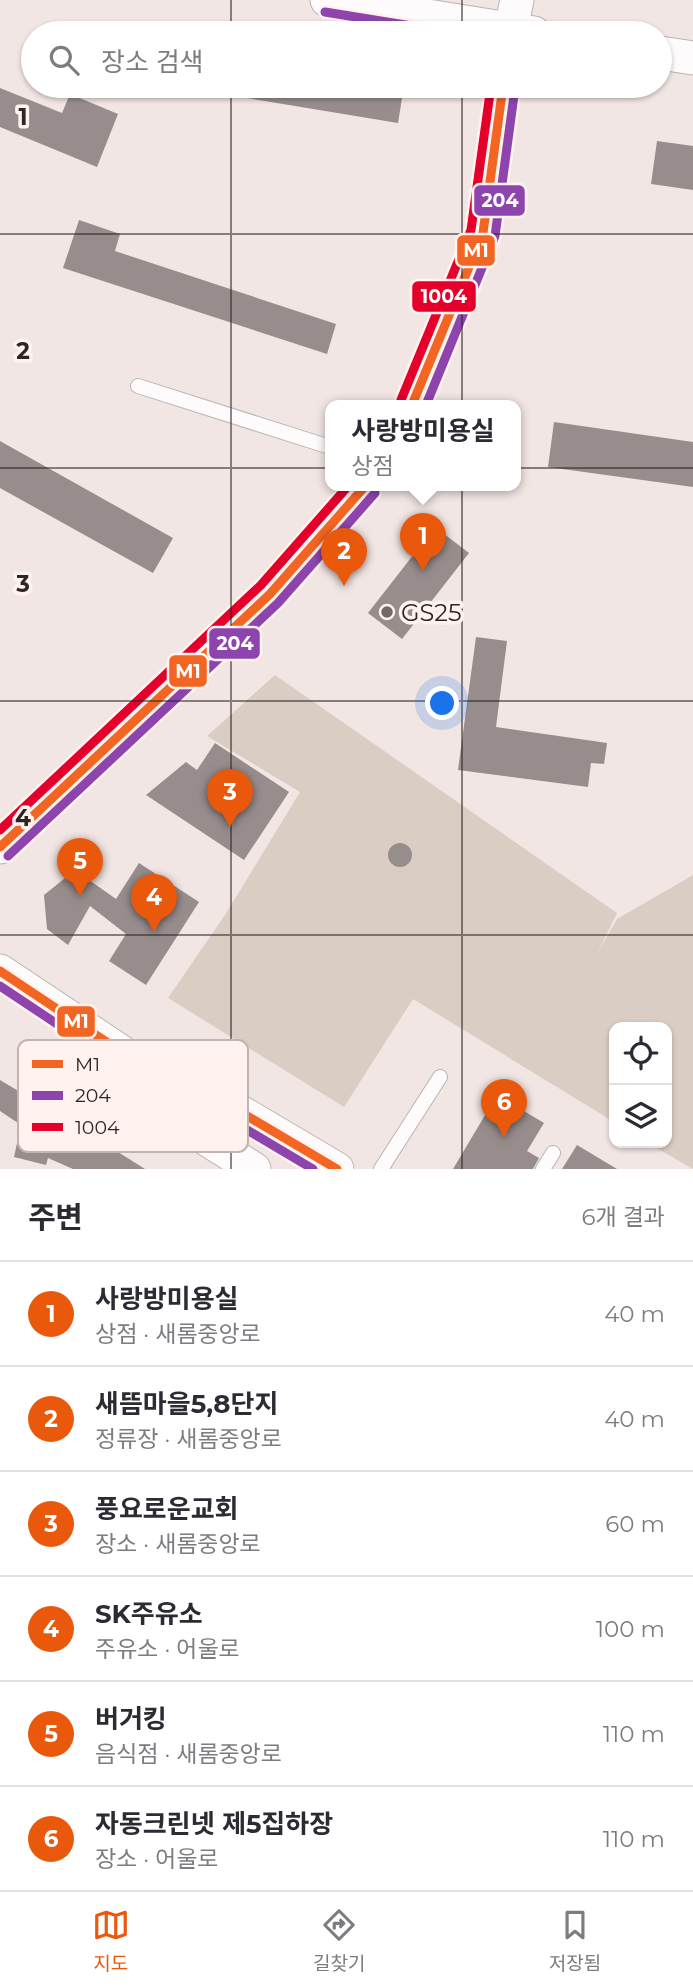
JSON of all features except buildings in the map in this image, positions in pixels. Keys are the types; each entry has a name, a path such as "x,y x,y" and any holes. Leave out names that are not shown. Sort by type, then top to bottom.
{"street":[{"path":"327,0 494,21"},
{"path":"672,55 693,58"},
{"path":"414,400 482,233 501,98"},
{"path":"0,847 270,594 361,491"},
{"path":"0,971 104,1040"},
{"path":"248,1116 337,1169"},
{"path":"227,1152 254,1169"}],"lane":[{"path":"138,386 325,445"},
{"path":"381,1169 440,1077"},
{"path":"543,1169 553,1153"}],"shaded area":[{"path":"275,675 617,913 597,954 617,919 693,875 693,1169 657,1148 672,1148 672,1022 609,1022 609,1119 413,999 344,1107 248,1048 248,1040 236,1040 168,998 225,915 300,792 207,736"}],"transit line":[{"name":"204","path":"325,12 381,21"},
{"name":"1004","path":"401,400 471,230 489,98"},
{"name":"M1","path":"414,400 483,233 501,98"},
{"name":"204","path":"428,400 495,236 514,98"},
{"name":"1004","path":"0,830 261,585 344,491"},
{"name":"M1","path":"0,847 270,594 361,491"},
{"name":"204","path":"8,856 278,603 375,493"},
{"name":"M1","path":"0,971 104,1040"},
{"name":"204","path":"0,986 81,1040"},
{"name":"M1","path":"248,1116 337,1169"},
{"name":"204","path":"248,1130 313,1169"}],"place":[{"name":"사랑방미용실","path":"423,571"},
{"name":"새뜸마을5,8단지","path":"344,586"},
{"name":"GS25","path":"387,612"},
{"name":"풍요로운교회","path":"230,827"},
{"name":"버거킹","path":"80,896"},
{"name":"SK주유소","path":"154,932"},
{"name":"자동크린넷 제5집하장","path":"504,1137"}]}
